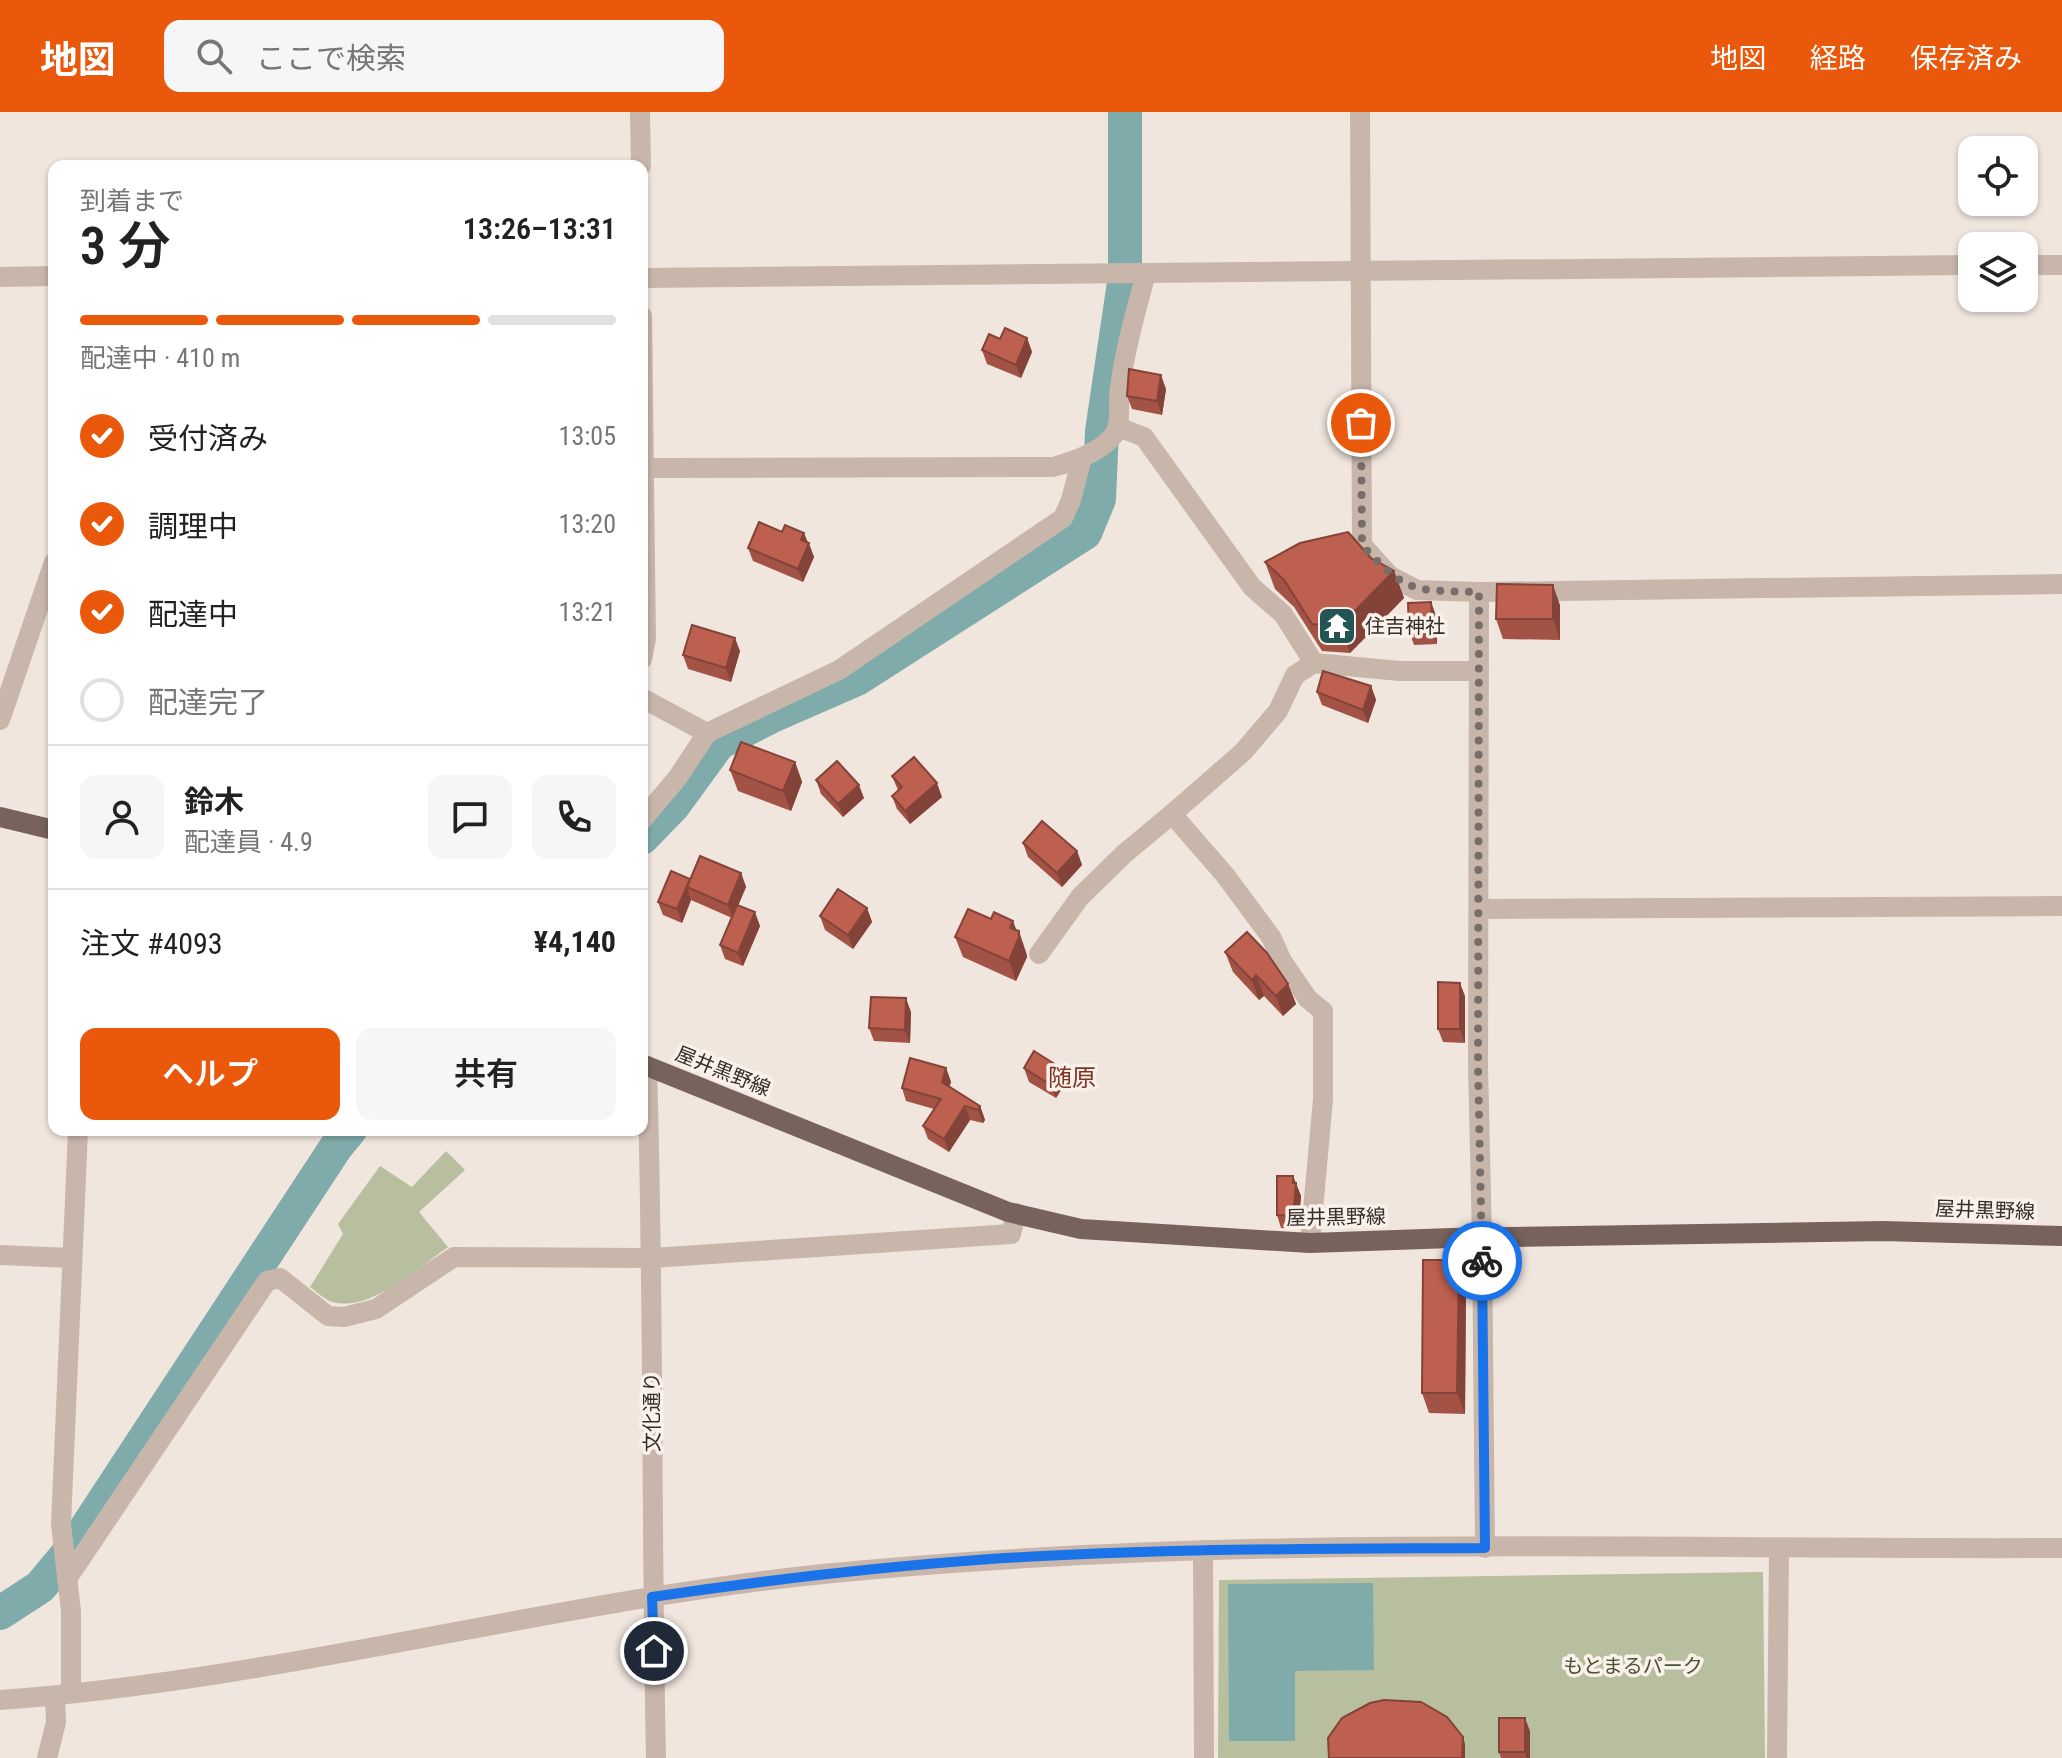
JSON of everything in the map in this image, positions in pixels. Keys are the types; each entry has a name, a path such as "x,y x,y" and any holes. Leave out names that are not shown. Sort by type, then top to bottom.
{"main road":[{"path":"0,817 48,829"},
{"name":"屋井黒野線","path":"648,1067 1016,1213 1081,1229 1310,1243 1883,1231 2062,1236"}],"street":[{"path":"640,112 641,160"},
{"path":"1360,112 1355,547 1390,576 1417,590 1479,592 2062,584"},
{"path":"648,278 1958,265"},
{"path":"2038,265 2062,265"},
{"path":"648,468 1053,467 1082,458 1111,438 1118,427 1119,391 1126,350 1146,273"},
{"path":"0,277 48,276"},
{"path":"1118,427 1144,437 1283,614 1314,663"},
{"path":"648,813 678,777 707,733 839,670 1063,518 1082,458"},
{"path":"0,720 48,580"},
{"path":"1479,592 1478,1066 1485,1548"},
{"path":"1039,954 1080,897 1124,854 1243,752 1278,711 1295,675 1314,663 1400,671 1478,671"},
{"path":"648,701 707,733"},
{"path":"1172,814 1225,875 1271,937 1282,961 1308,999 1323,1011 1323,1099 1310,1243"},
{"path":"1479,909 2062,906"},
{"path":"47,1758 63,1694 71,1611 61,1524 78,1136"},
{"name":"文化通り","path":"647,1136 652,1258 652,1597 656,1758"},
{"path":"67,1579 267,1281 280,1278 328,1316 344,1317 376,1309 454,1257 652,1258 1011,1234 1016,1213"},
{"path":"0,1255 71,1258"},
{"path":"0,1700 253,1669 652,1597 817,1575 977,1560 1203,1550 2062,1548"},
{"path":"1777,1758 1779,1549"},
{"path":"1203,1550 1204,1758"}],"green space":[{"path":"446,1151 465,1170 419,1212 448,1247 396,1285 366,1300 333,1302 310,1287 343,1234 338,1224 380,1166 412,1187"},
{"name":"もとまるパーク","path":"1763,1572 1765,1758 1218,1758 1219,1580"}],"water":[{"path":"1373,1583 1374,1670 1295,1671 1295,1741 1229,1741 1228,1584"}],"building":[{"path":"1005,328 1027,338 1016,365 982,350 989,334 1000,339"},
{"path":"1129,369 1161,375 1157,401 1127,396"},
{"path":"759,522 782,532 785,525 804,533 801,540 809,543 798,569 748,548"},
{"path":"1348,532 1371,558 1394,571 1340,626 1312,624 1284,580 1265,562 1300,543"},
{"path":"1497,584 1553,585 1553,619 1496,619"},
{"path":"1431,602 1432,631 1409,631 1408,603"},
{"path":"692,625 735,638 726,668 683,655"},
{"path":"1323,671 1371,686 1363,710 1317,692"},
{"path":"741,742 795,762 783,791 730,770"},
{"path":"914,757 937,783 905,811 892,796 902,787 892,776"},
{"path":"837,761 859,785 838,804 816,780"},
{"path":"1042,821 1077,851 1057,873 1023,843"},
{"path":"700,856 741,873 728,905 687,887"},
{"path":"671,871 690,879 677,909 658,902"},
{"path":"838,889 867,908 848,935 820,916"},
{"path":"737,905 755,912 738,953 720,945"},
{"path":"968,909 991,919 994,912 1013,921 1010,928 1019,931 1019,937 1009,961 955,937"},
{"path":"1247,932 1267,953 1288,984 1276,996 1256,975 1252,980 1225,952"},
{"path":"1438,982 1460,983 1460,1029 1438,1029"},
{"path":"871,997 906,998 905,1030 869,1028"},
{"path":"1034,1051 1061,1068 1051,1085 1024,1068"},
{"path":"910,1058 946,1068 942,1082 980,1106 978,1110 965,1106 944,1139 923,1126 941,1099 902,1088"},
{"path":"1277,1176 1293,1176 1293,1183 1296,1183 1293,1216 1277,1215"},
{"path":"1423,1260 1459,1260 1457,1393 1422,1393"},
{"path":"1384,1700 1421,1702 1447,1717 1463,1737 1462,1758 1329,1758 1328,1738 1342,1718 1370,1703"},
{"path":"1499,1718 1525,1718 1525,1752 1499,1752"}],"waterway":[{"path":"648,832 673,806 719,743 857,679 1085,533 1099,499 1102,431 1125,276 1125,112"},
{"path":"0,1613 40,1587 75,1545 345,1136"}],"way so far":[{"path":"1361,423 1362,545 1390,576 1417,590 1479,592 1478,1066 1482,1261"}],"place":[{"name":"住吉神社","path":"1337,626"}],"district":[{"name":"随原","path":"1072,1078"}],"route":[{"path":"654,1651 652,1597 817,1575 977,1560 1203,1550 1485,1548 1482,1261"}]}
